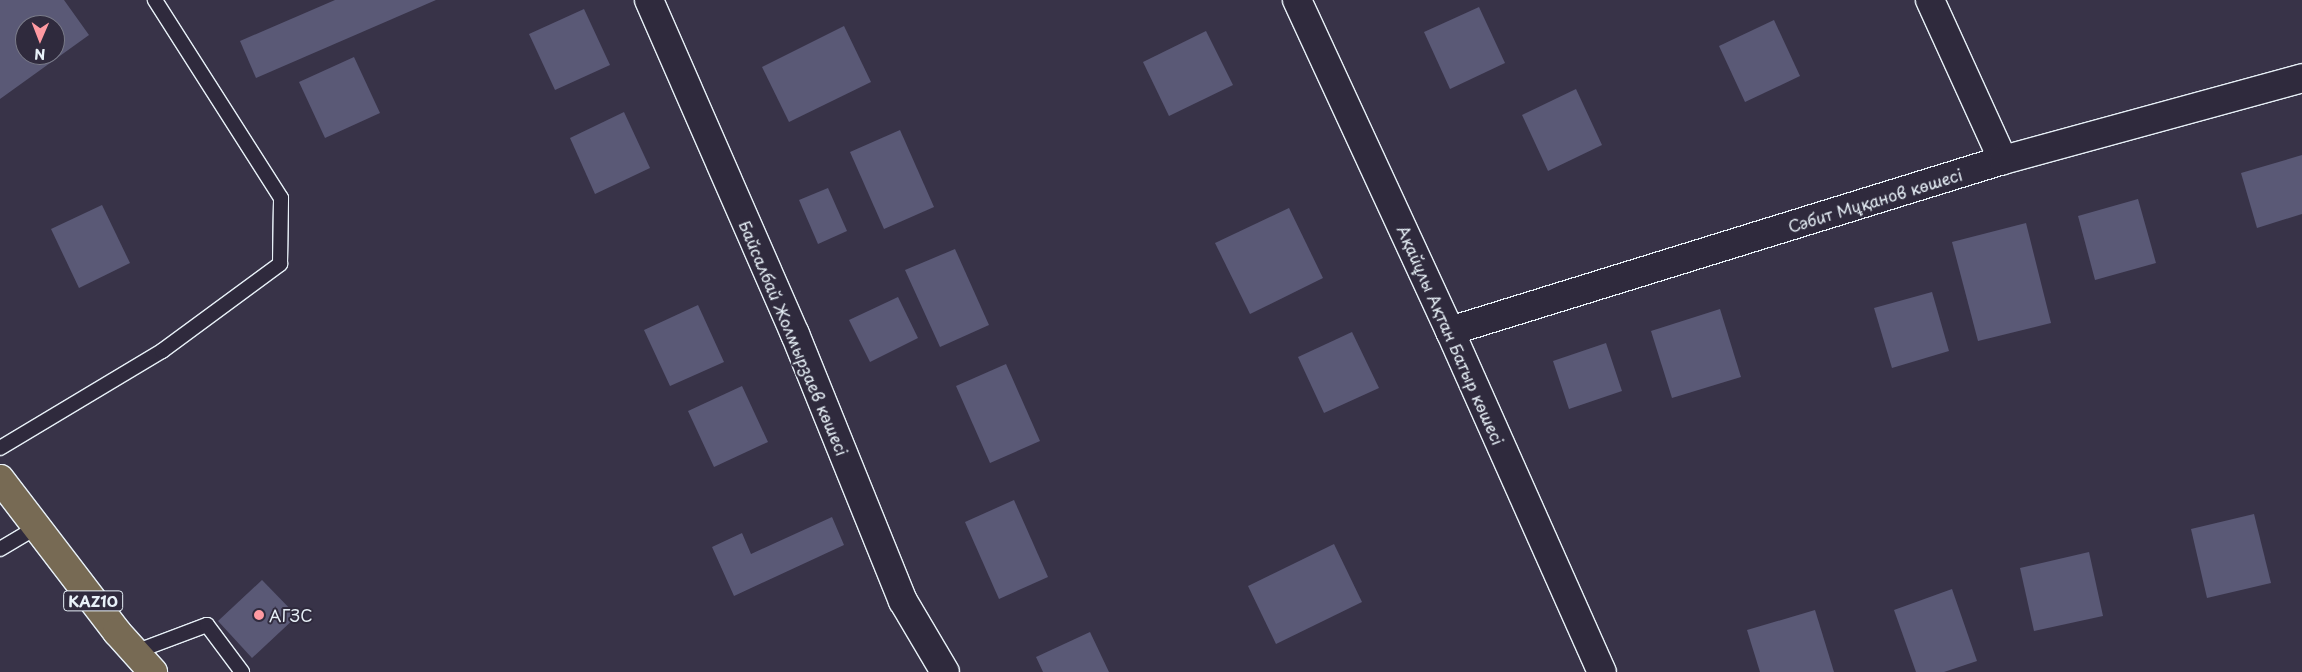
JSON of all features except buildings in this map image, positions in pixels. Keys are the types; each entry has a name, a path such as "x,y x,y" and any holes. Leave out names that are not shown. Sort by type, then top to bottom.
{"main road":[{"name":"KAZ10","path":"0,479 144,662"}],"street":[{"name":"Байсалбай Жолмырзаев көшесі","path":"649,0 795,334 903,601 945,672"},
{"name":"Ақайұлы Ақтан Батыр көшесі","path":"1297,0 1450,331 1602,672"},
{"path":"1930,0 2003,160"},
{"name":"Сәбит Мұқанов көшесі","path":"1450,331 2003,160 2302,78"}],"lane":[{"path":"0,448 162,351 280,264 281,198 155,0"},
{"path":"0,549 37,527"},
{"path":"144,662 207,625 242,672"}],"place":[{"name":"АГЗС","path":"259,615"}]}
